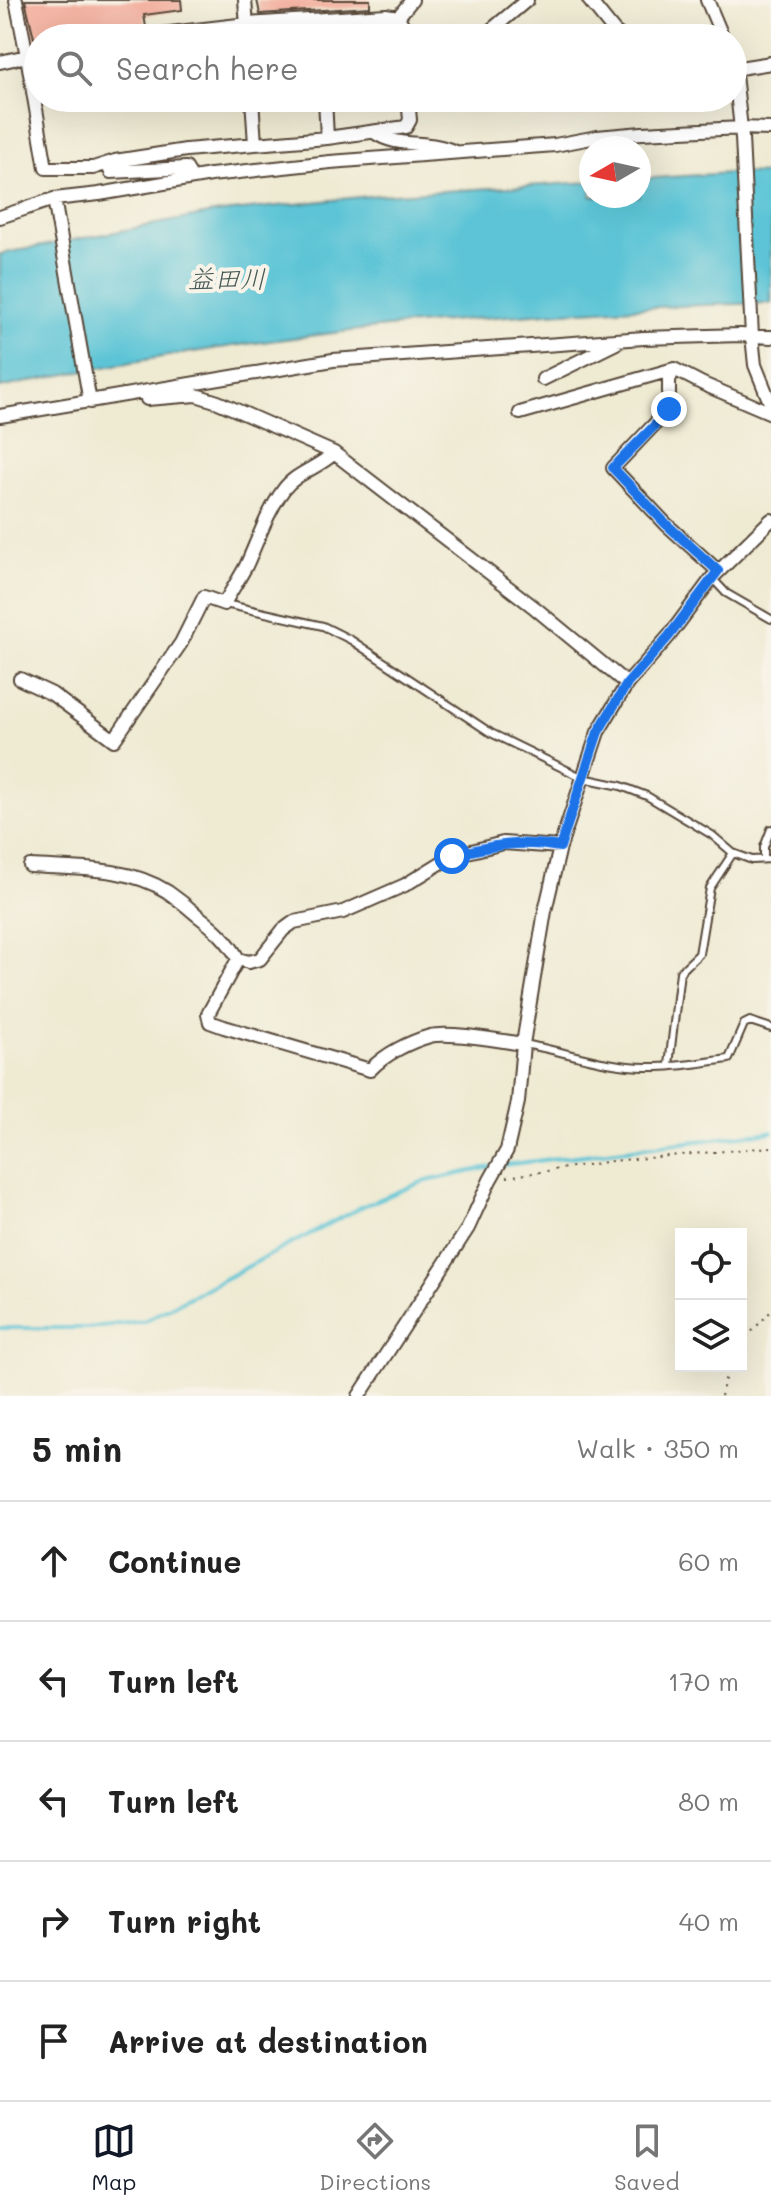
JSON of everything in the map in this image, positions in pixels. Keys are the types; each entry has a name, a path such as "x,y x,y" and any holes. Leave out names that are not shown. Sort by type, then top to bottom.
{"street":[{"path":"16,0 24,28"},
{"path":"245,0 247,24 386,15 398,17"},
{"path":"398,17 412,0"},
{"path":"498,24 527,0"},
{"path":"589,0 606,24"},
{"path":"707,0 717,24"},
{"path":"398,17 402,24"},
{"path":"320,20 320,24"},
{"path":"0,62 24,57"},
{"path":"747,68 771,63"},
{"path":"39,112 46,168 93,168 186,150 374,132 406,127 410,120 409,112"},
{"path":"253,112 255,144"},
{"path":"326,112 327,138"},
{"path":"739,112 751,331 755,365 771,405"},
{"path":"0,217 54,199 192,178 330,162 555,145 642,133 742,133 771,129"},
{"path":"374,132 383,139 444,146 456,153"},
{"path":"107,164 111,172 186,168 192,178"},
{"path":"54,199 89,397"},
{"path":"0,416 89,397 123,396 333,360 751,331 771,337"},
{"path":"543,379 623,339"},
{"path":"674,369 669,380 669,409 613,468 715,574"},
{"path":"520,413 674,369 771,413"},
{"path":"123,396 135,400 196,395 334,453 513,590 627,684"},
{"path":"20,679 52,694 114,740 181,643 204,597 224,604 246,565 262,526 285,489 293,480 334,453"},
{"path":"359,1396 460,1241 507,1150 518,1102 523,1044 545,911 560,847 598,732 627,684 669,636 715,574 771,520"},
{"path":"30,866 108,871 136,878 166,891 209,924 231,945 238,959 249,962 260,959 283,930 294,922 343,912 405,885 452,856 503,843 560,847"},
{"path":"238,959 208,1014 210,1022 370,1070 399,1049 432,1035 523,1044"}],"lane":[{"path":"715,574 726,593 771,619"},
{"path":"224,604 323,626 351,640 491,733 583,778 621,786 647,796 702,828 733,853 752,860 767,859 764,847 771,829"},
{"path":"669,1065 680,972 699,954 710,888 733,853"},
{"path":"523,1044 611,1064 649,1067 729,1059 744,1024 750,1021 771,1028"}],"path":[{"path":"490,1180 612,1161 771,1147"},
{"path":"747,1337 771,1311"},
{"path":"721,1396 727,1372"}],"water":[{"name":"益田川","path":"730,173 771,174 771,303 577,311 384,327 191,352 0,388 0,254 214,213 378,195 579,183 579,208 651,208 651,178"}],"building":[{"path":"25,0 181,0 182,10 144,15 146,24 31,24"},
{"path":"257,0 370,0 370,7 260,14"}],"waterway":[{"path":"503,1165 771,1132"},
{"path":"0,1328 88,1328 144,1321 363,1206 422,1182 495,1166"}],"route":[{"path":"452,856 503,843 560,847 598,732 627,684 669,636 718,571 666,524 613,468 669,409"}]}
